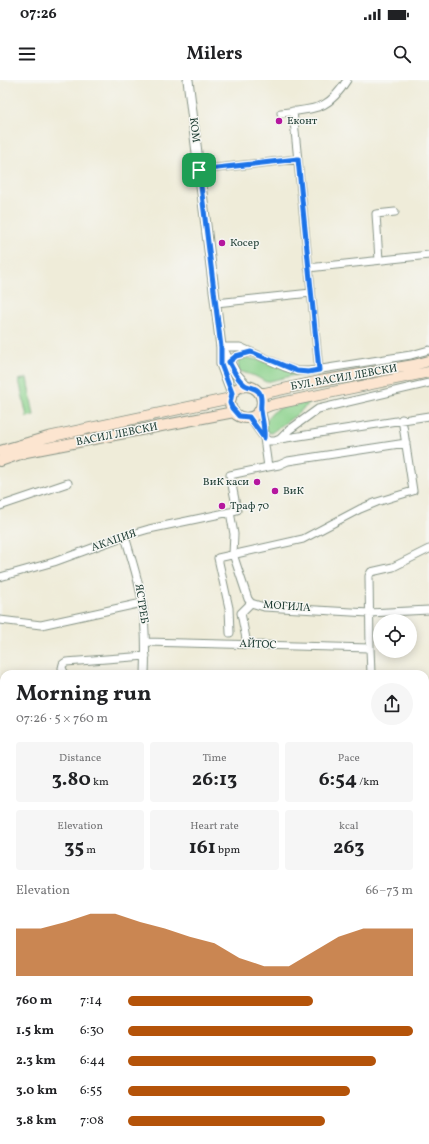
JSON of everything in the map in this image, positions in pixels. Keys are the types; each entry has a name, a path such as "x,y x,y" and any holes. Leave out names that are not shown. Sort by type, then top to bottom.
{"main road":[{"name":"БУЛ. ВАСИЛ ЛЕВСКИ","path":"260,393 429,361"},
{"name":"БУЛ. ВАСИЛ ЛЕВСКИ","path":"261,409 271,405 429,372"},
{"path":"246,386 255,389 260,393 262,399 261,409 249,417 239,416 234,412 230,403 232,396 238,388 246,386"},
{"name":"ВАСИЛ ЛЕВСКИ","path":"0,451 48,438 232,396"},
{"name":"ВАСИЛ ЛЕВСКИ","path":"0,461 26,452 234,412"}],"street":[{"name":"КОМ","path":"188,80 216,303 221,347 221,364 232,396"},
{"path":"281,113 311,109 326,104 339,93 346,80"},
{"path":"294,111 310,292 319,370"},
{"path":"199,170 298,159"},
{"path":"379,260 376,214 395,212"},
{"path":"308,268 429,255"},
{"path":"216,303 310,292"},
{"path":"246,386 236,374 221,347 245,348 251,352 297,371 308,372 411,355 429,350"},
{"path":"229,362 236,356 251,352"},
{"path":"280,439 289,430 318,409 429,383"},
{"path":"261,409 264,422 264,438 268,467 279,465 288,461 406,443"},
{"path":"249,417 264,438 269,441 275,441 402,419 429,416"},
{"path":"230,633 229,608 218,558 303,539 360,509 413,491 402,419"},
{"name":"МОГИЛА","path":"268,467 230,474 237,510 230,512 234,534 233,554 248,599 251,603 264,607 369,613 429,610"},
{"path":"0,506 68,483"},
{"name":"АКАЦИЯ","path":"0,577 54,562 124,536 149,529 230,512"},
{"name":"ЯСТРЕБ","path":"124,536 138,580 142,603 146,642 145,670"},
{"path":"372,670 369,613 371,572 393,567 429,549"},
{"path":"0,620 41,625 142,603"},
{"path":"247,644 241,613 251,603"},
{"name":"АЙТОС","path":"146,642 370,648"},
{"path":"63,670 63,664 66,662 146,656"}],"green space":[{"path":"246,358 259,360 299,374 266,382 255,376 239,371 238,360"},
{"path":"27,378 34,415 27,417 19,380"},
{"path":"312,401 295,416 271,433 268,432 265,424 269,417 278,409 284,406"}],"place":[{"name":"Еконт","path":"279,121"},
{"name":"Косер","path":"222,243"},
{"name":"ВиК каси","path":"257,482"},
{"name":"ВиК","path":"275,491"},
{"name":"Траф 70","path":"222,506"}],"route":[{"path":"298,159 310,292 319,370 308,372 297,371 251,352 232,358 229,362 240,381 246,386 255,389 260,393 262,399 261,409 264,422 264,438 258,432 249,417 244,418 239,416 234,412 230,403 232,393 230,385 222,370 220,358 221,347 199,170 298,159"}]}
